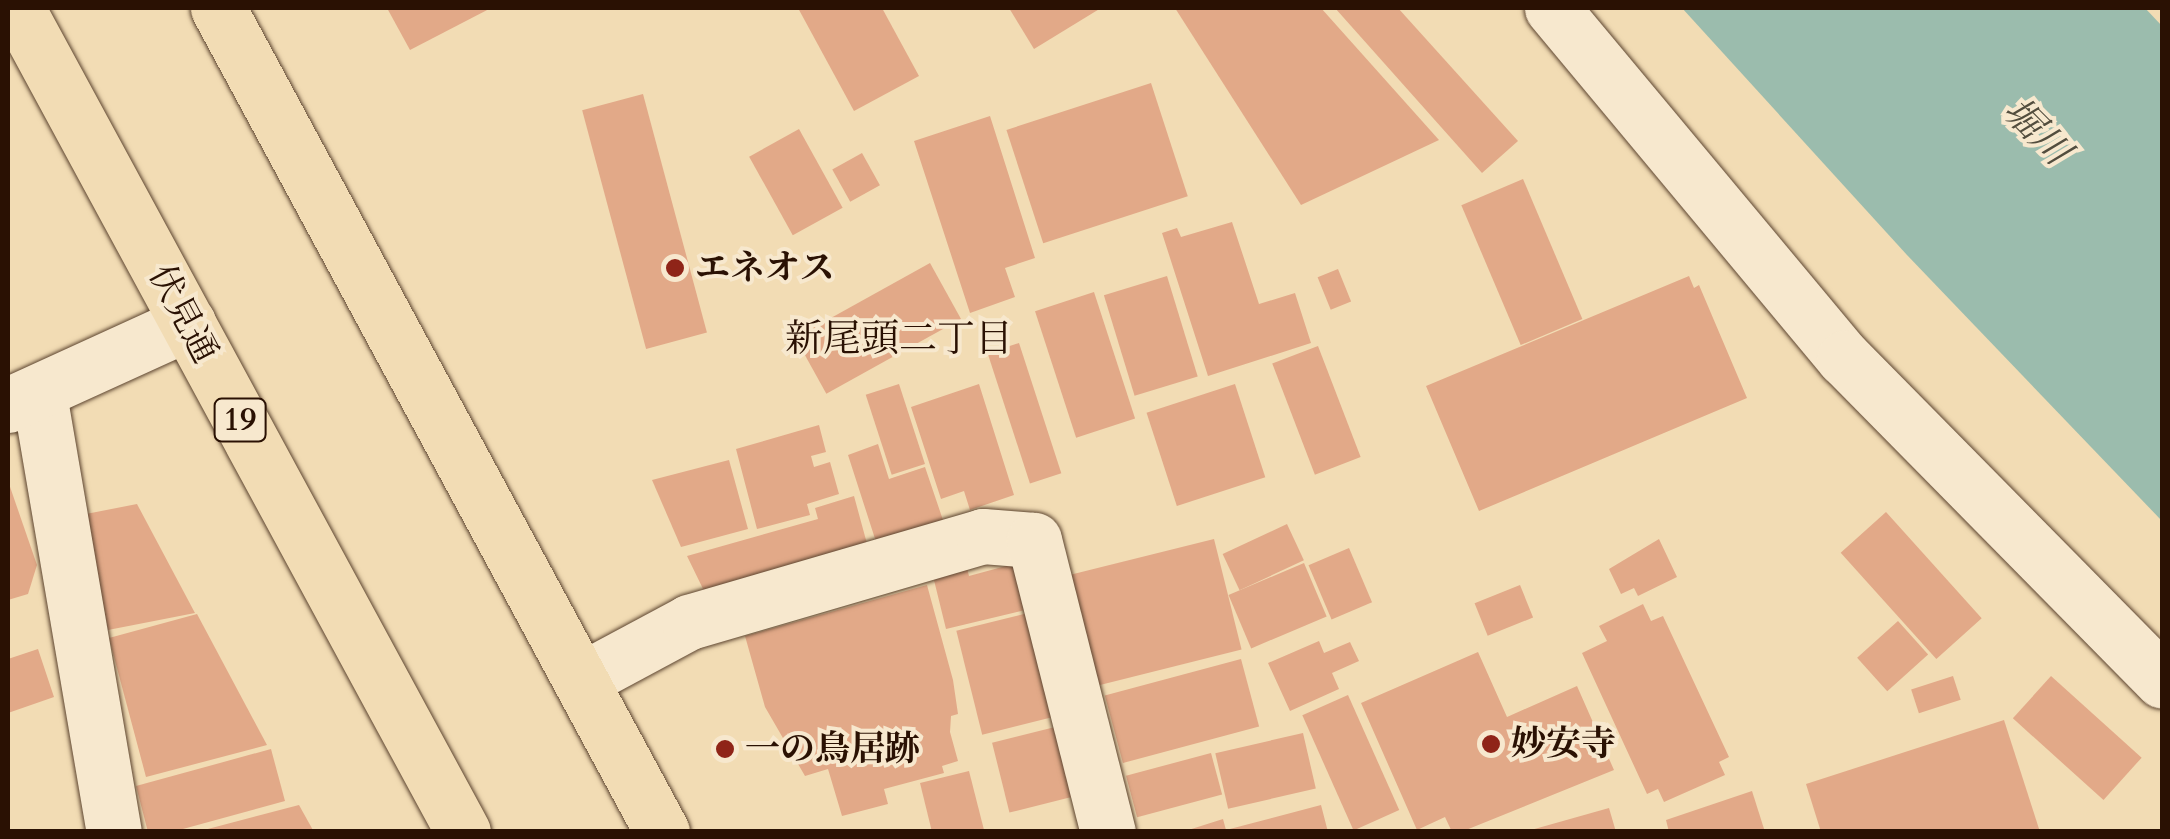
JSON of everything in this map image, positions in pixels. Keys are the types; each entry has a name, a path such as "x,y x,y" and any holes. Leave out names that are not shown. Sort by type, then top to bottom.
{"highway":[{"name":"伏見通","path":"18,8 463,832"},
{"path":"218,8 662,832"}],"street":[{"path":"1552,8 1844,358 2162,681"},
{"path":"114,832 23,400 188,323"},
{"path":"581,680 689,622 983,536 1034,540 1108,832"}],"water":[{"name":"堀川","path":"1682,8 2145,8 2162,26 2162,521 1907,255"}],"building":[{"path":"387,8 491,8 410,50"},
{"path":"798,8 882,8 919,76 854,111"},
{"path":"1009,8 1101,8 1034,49"},
{"path":"1175,8 1321,8 1439,140 1301,205"},
{"path":"1335,8 1398,8 1518,141 1482,173"},
{"path":"1151,83 1188,196 1043,243 1006,130"},
{"path":"643,94 707,333 646,349 582,110"},
{"path":"990,116 1035,258 1005,268 1015,297 970,313 914,141"},
{"path":"799,129 843,208 793,235 749,157"},
{"path":"862,153 880,185 850,202 832,169"},
{"path":"1523,179 1582,319 1521,345 1461,205"},
{"path":"1232,222 1259,304 1295,293 1311,343 1208,376 1162,233 1177,228 1181,237"},
{"path":"930,263 961,319 826,394 795,338"},
{"path":"1338,269 1351,301 1331,310 1318,277"},
{"path":"1167,276 1198,376 1135,396 1104,295"},
{"path":"1689,276 1694,288 1699,285 1747,398 1479,511 1426,386"},
{"path":"1094,292 1135,418 1076,438 1035,311"},
{"path":"1019,343 1061,473 1030,483 988,353"},
{"path":"1318,346 1361,457 1315,475 1272,364"},
{"path":"899,384 925,464 892,475 866,395"},
{"path":"979,384 1014,495 970,510 964,491 941,499 911,407"},
{"path":"1235,384 1265,477 1177,506 1147,413"},
{"path":"819,425 826,452 811,456 814,467 830,462 839,494 807,504 810,515 757,529 736,449"},
{"path":"878,444 889,479 925,467 945,526 878,548 848,455"},
{"path":"729,460 748,529 681,547 652,480"},
{"path":"8,481 37,565 28,594 8,600"},
{"path":"854,496 869,551 706,595 687,556 818,519 815,508"},
{"path":"137,504 195,613 108,630 86,514"},
{"path":"1886,512 1982,618 1936,659 1841,553"},
{"path":"1287,524 1304,560 1240,590 1223,554"},
{"path":"1214,539 1242,650 1097,686 1069,575"},
{"path":"1659,539 1677,577 1638,596 1634,588 1621,594 1609,569"},
{"path":"1349,548 1372,602 1332,620 1308,565"},
{"path":"1017,563 1029,609 946,629 932,572 966,564 969,576"},
{"path":"1304,563 1327,616 1251,648 1229,595"},
{"path":"927,585 953,680 958,714 951,716 950,732 958,761 942,766 944,773 884,789 888,804 842,816 828,769 805,776 765,707 745,636"},
{"path":"1520,585 1533,617 1488,636 1475,603"},
{"path":"1643,604 1651,621 1663,616 1729,757 1719,762 1725,775 1664,802 1658,789 1647,794 1582,653 1607,641 1599,626"},
{"path":"1032,612 1058,716 982,735 956,631"},
{"path":"197,614 267,745 146,777 109,638"},
{"path":"1898,621 1928,654 1887,691 1857,658"},
{"path":"1319,641 1324,653 1350,642 1359,661 1332,673 1339,689 1290,711 1268,663"},
{"path":"38,649 54,697 8,713 8,659"},
{"name":"妙安寺","path":"1478,652 1507,717 1577,686 1614,770 1461,832 1452,832 1445,817 1417,830 1361,703"},
{"path":"1241,659 1259,727 1123,763 1105,695"},
{"path":"1953,676 1961,700 1919,713 1911,690"},
{"path":"2051,676 2142,758 2104,800 2013,718"},
{"path":"1348,695 1399,810 1354,830 1302,715"},
{"path":"2004,720 2040,832 1821,832 1806,784"},
{"path":"1059,726 1076,796 1009,813 992,743"},
{"path":"1303,733 1316,789 1228,809 1215,753"},
{"path":"271,749 285,801 172,832 148,832 136,786"},
{"path":"1211,753 1222,795 1137,817 1126,776"},
{"path":"969,771 984,830 932,832 920,783"},
{"path":"1752,791 1765,832 1669,832 1666,820"},
{"path":"299,805 314,832 204,832 204,830"},
{"path":"1321,805 1328,832 1182,832 1223,819 1226,830"},
{"path":"1609,808 1616,832 1531,832 1531,830"}],"place":[{"name":"エネオス","path":"675,268"},
{"name":"妙安寺","path":"1491,744"},
{"name":"一の鳥居跡","path":"725,749"}],"district":[{"name":"新尾頭二丁目","path":"899,340"}]}
